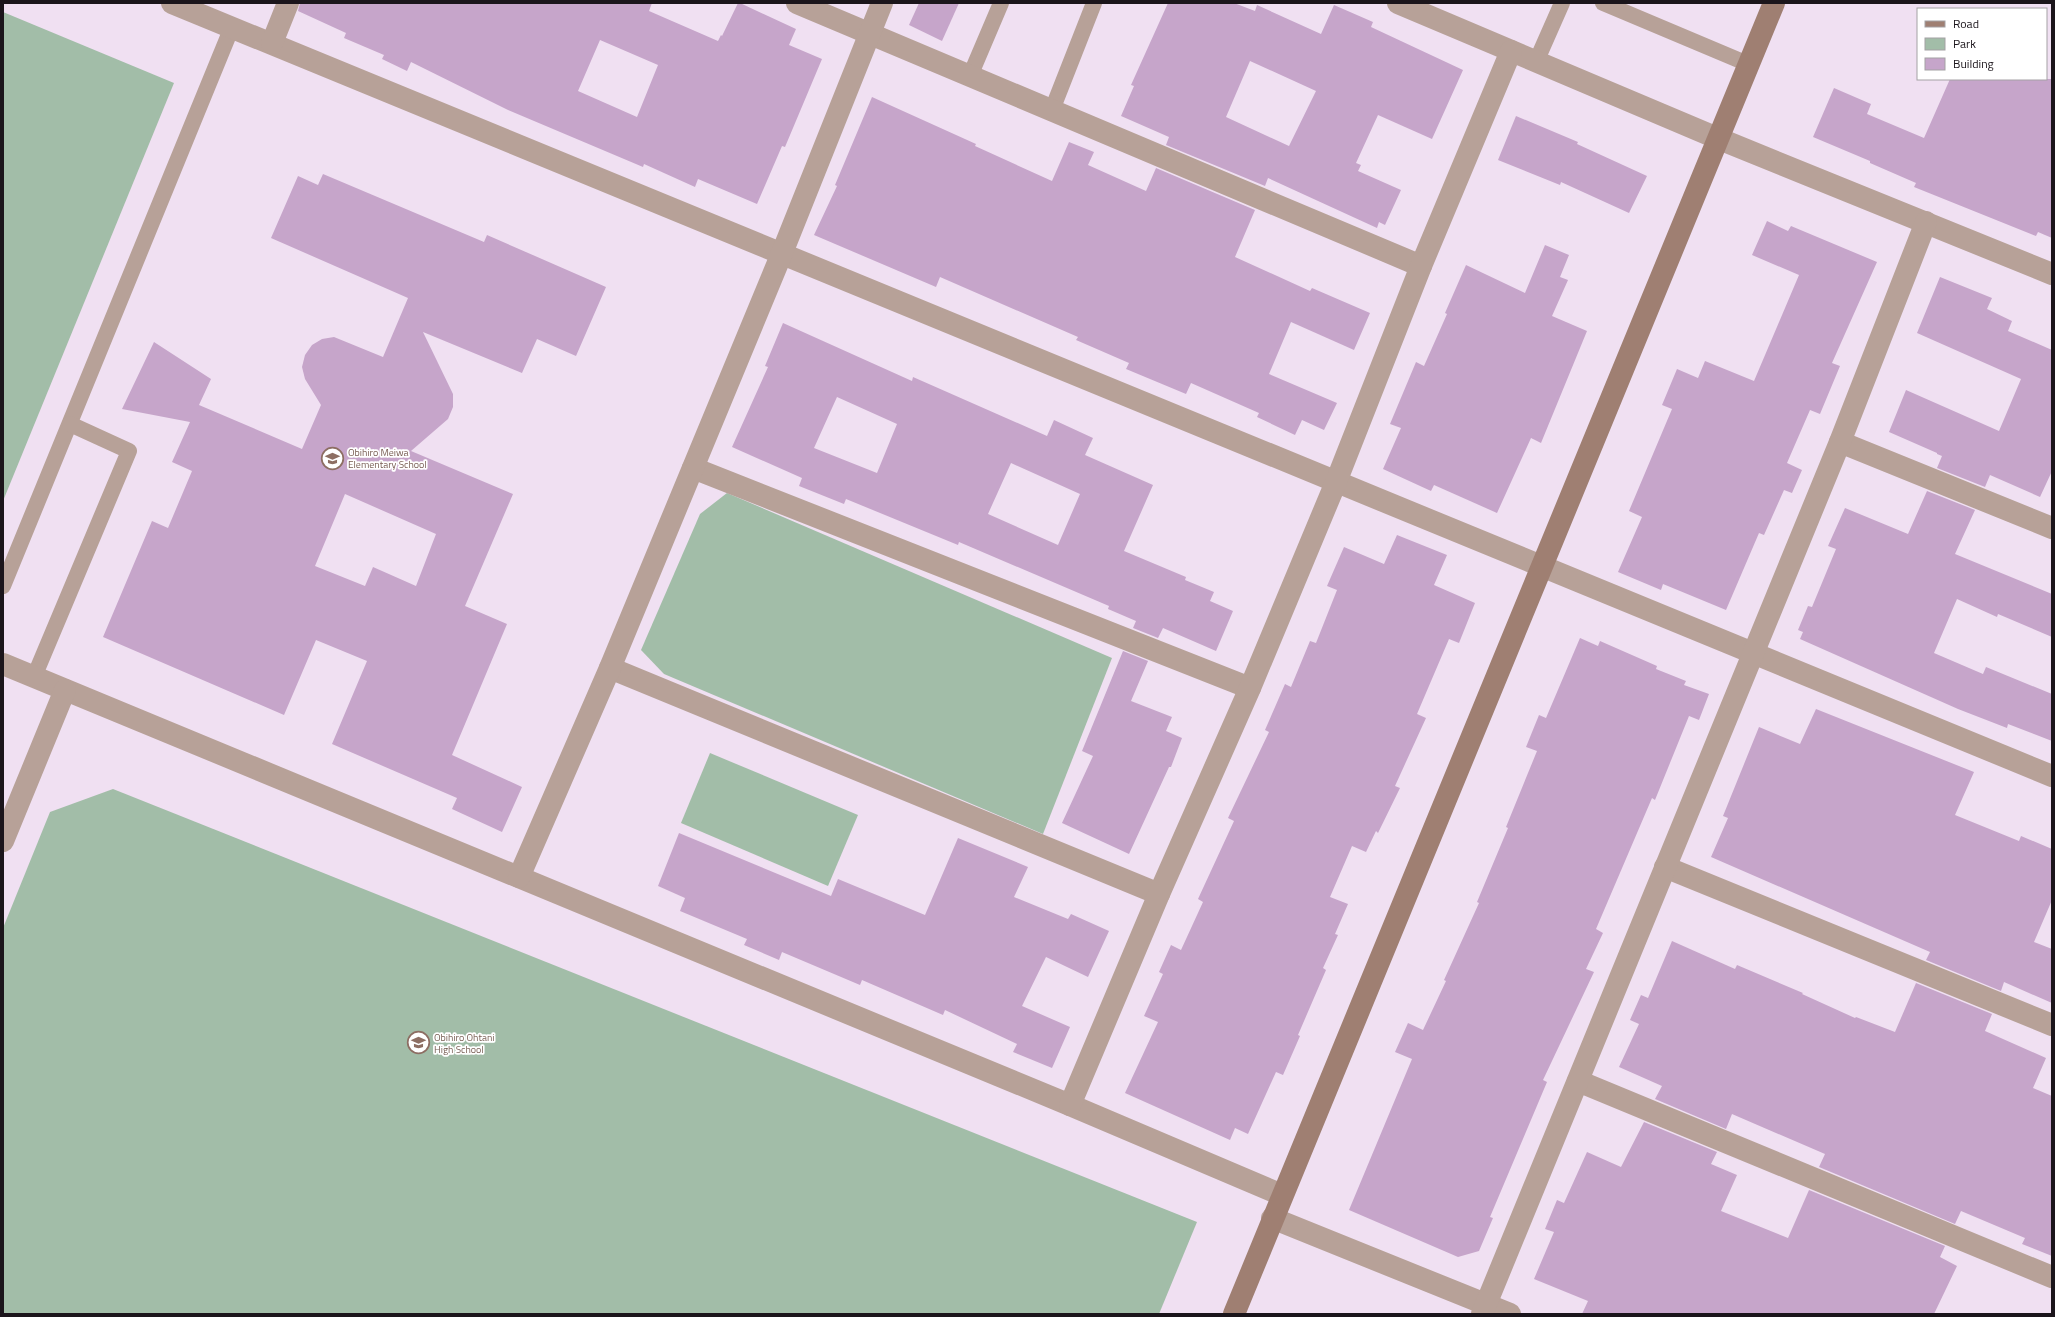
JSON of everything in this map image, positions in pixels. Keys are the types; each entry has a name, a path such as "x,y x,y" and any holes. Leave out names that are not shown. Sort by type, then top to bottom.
{"street":[{"path":"172,3 2052,776"},
{"path":"272,43 288,3"},
{"path":"797,3 1421,266"},
{"path":"519,877 610,668 782,254 882,3"},
{"path":"1398,3 1717,138 2052,274"},
{"path":"1234,1314 1272,1218 1543,567 1717,138 1774,3"},
{"path":"1070,1105 1159,894 1250,688 1336,482 1421,266 1511,51"},
{"path":"1484,1309 1752,653 1840,442 1926,222"},
{"path":"1840,442 2052,528"},
{"path":"693,468 1250,688"},
{"path":"3,664 1070,1105 1282,1195"},
{"path":"610,668 1159,894"},
{"path":"4,837 65,690"},
{"path":"1665,867 2052,1025"},
{"path":"1578,1081 2052,1278"},
{"path":"1272,1218 1484,1309 1510,1314"}],"lane":[{"path":"970,76 1000,3"},
{"path":"1052,110 1094,3"},
{"path":"1536,62 1562,3"},
{"path":"1603,3 1748,64"},
{"path":"3,586 232,27"},
{"path":"34,677 129,451 70,424"}],"green space":[{"path":"3,12 174,83 3,501"},
{"path":"727,493 1112,658 1043,834 664,674 641,650 700,514"},
{"path":"710,753 858,815 828,886 681,823"},
{"name":"Obihiro Ohtani High School","path":"113,789 1197,1222 1159,1314 3,1314 3,928 50,812"}],"building":[{"path":"300,3 652,3 649,11 718,41 721,35 722,36 738,3 740,3 796,29 789,45 822,59 785,147 782,146 757,204 698,179 695,187 644,164 643,167 508,110 411,62 407,71 382,59 384,55 344,38 346,33 298,11","holes":["600,40 658,65 637,117 578,91"]},
{"path":"919,3 959,3 942,41 909,25"},
{"path":"1168,3 1234,3 1255,11 1257,5 1321,34 1334,5 1373,22 1371,27 1463,70 1432,139 1378,115 1356,163 1361,165 1358,171 1401,190 1385,225 1379,222 1377,228 1268,178 1265,186 1166,145 1169,137 1121,116 1134,86 1131,85","holes":["1250,61 1316,91 1289,146 1226,117"]},
{"path":"2052,79 2052,238 2038,232 2036,236 1914,187 1916,183 1870,163 1870,161 1813,137 1834,88 1871,104 1867,114 1924,138 1950,80"},
{"path":"872,97 976,144 975,146 1052,181 1069,142 1094,152 1088,165 1146,191 1156,168 1255,210 1235,257 1310,291 1312,288 1370,313 1354,350 1291,322 1269,374 1337,403 1324,430 1302,420 1295,435 1257,417 1259,413 1191,383 1186,394 1126,369 1129,363 1076,340 1078,337 940,277 936,287 814,235 837,186 835,185"},
{"path":"1516,116 1578,142 1577,144 1647,176 1629,213 1561,182 1560,185 1498,160"},
{"path":"323,174 484,242 487,235 606,287 576,356 537,339 522,373 423,332 453,394 453,407 448,419 411,451 513,494 465,606 507,624 452,755 522,787 502,832 452,809 457,798 332,744 367,661 316,640 284,715 103,637 152,521 168,528 192,471 172,462 190,422 122,409 154,342 211,379 199,405 302,449 321,405 305,379 302,367 305,355 312,345 322,339 334,337 383,357 408,298 271,238 298,176 318,185","holes":["345,494 436,534 416,586 373,567 365,586 315,566"]},
{"path":"1767,221 1788,231 1791,226 1877,262 1832,363 1840,366 1820,414 1810,410 1787,463 1802,470 1792,493 1784,490 1764,535 1759,533 1726,610 1663,584 1661,590 1618,572 1642,517 1629,511 1672,409 1662,405 1677,369 1698,378 1705,361 1754,381 1799,275 1752,255"},
{"path":"1545,245 1569,255 1560,277 1568,280 1552,316 1587,331 1541,443 1531,438 1497,513 1434,485 1431,491 1383,469 1401,428 1390,424 1416,362 1424,366 1447,314 1445,313 1466,265 1525,293"},
{"path":"1940,277 1992,298 1987,309 2012,321 2008,331 2052,350 2052,471 2040,497 1990,475 1985,487 1937,468 1942,456 1889,432 1906,390 1999,431 2021,379 1917,333"},
{"path":"783,323 912,381 913,377 1047,436 1054,420 1093,438 1085,455 1153,485 1124,551 1186,577 1185,580 1214,592 1210,601 1233,611 1216,651 1163,628 1158,638 1133,628 1136,621 1108,609 1109,606 959,542 958,545 846,499 844,504 799,486 802,478 732,447 768,367 765,366","holes":["837,397 897,424 877,473 814,448","1011,463 1080,494 1058,545 988,514"]},
{"path":"1927,491 1975,510 1955,554 2052,594 2052,637 1998,614 1997,617 1957,599 1934,653 1983,674 1986,667 2052,694 2052,741 2008,724 2007,728 1958,709 1800,639 1803,632 1798,630 1808,606 1812,607 1836,549 1828,546 1845,508 1908,534"},
{"path":"1397,535 1447,555 1434,585 1475,603 1459,643 1449,639 1417,714 1426,718 1395,786 1400,788 1378,833 1376,831 1366,852 1352,846 1330,897 1348,904 1335,934 1338,935 1323,968 1326,970 1298,1035 1300,1036 1283,1075 1276,1072 1248,1134 1235,1128 1230,1140 1125,1093 1158,1022 1144,1016 1163,974 1159,972 1171,945 1181,950 1203,902 1198,899 1234,821 1228,818 1269,732 1265,730 1285,684 1291,687 1310,641 1316,643 1337,590 1327,586 1344,547 1384,564"},
{"path":"1580,638 1598,646 1600,641 1657,666 1656,669 1686,681 1684,685 1709,694 1699,720 1689,716 1655,800 1652,798 1596,929 1603,933 1586,969 1594,972 1543,1080 1547,1082 1490,1217 1493,1218 1479,1251 1458,1257 1349,1210 1412,1059 1395,1052 1408,1023 1423,1030 1446,981 1444,980 1479,903 1477,902 1508,828 1506,827 1537,751 1526,747 1539,715 1546,718"},
{"path":"1123,651 1148,661 1131,701 1172,717 1166,731 1182,738 1171,767 1169,767 1129,854 1062,823 1093,756 1082,751"},
{"path":"1816,709 1974,772 1955,815 2019,841 2021,836 2052,849 2052,900 2034,942 2052,949 2052,1003 2004,982 2001,991 1926,960 1930,952 1711,857 1728,818 1723,816 1759,727 1800,744"},
{"path":"679,833 831,896 838,879 925,915 958,838 1028,867 1014,897 1068,919 1071,914 1109,931 1088,977 1046,957 1022,1006 1070,1027 1052,1068 1013,1052 1017,1044 945,1010 943,1015 862,980 860,985 782,952 779,960 744,945 747,939 680,911 685,898 658,886"},
{"path":"1672,941 1735,969 1737,965 1803,993 1802,994 1855,1018 1856,1017 1895,1032 1916,983 1992,1014 1985,1031 2046,1058 2033,1088 2052,1096 2052,1256 2022,1244 2025,1238 1961,1211 1955,1224 1819,1167 1825,1154 1732,1114 1726,1129 1655,1099 1662,1086 1619,1067 1639,1024 1630,1020 1641,995 1648,998"},
{"path":"1644,1122 1717,1152 1711,1164 1737,1175 1721,1211 1788,1238 1809,1190 1945,1246 1940,1257 1957,1266 1934,1314 1582,1314 1588,1301 1534,1279 1554,1232 1545,1229 1557,1200 1564,1203 1587,1152 1621,1167"}],"place":[{"name":"Obihiro Meiwa Elementary School","path":"333,458"},
{"name":"Obihiro Ohtani High School","path":"419,1043"}]}
